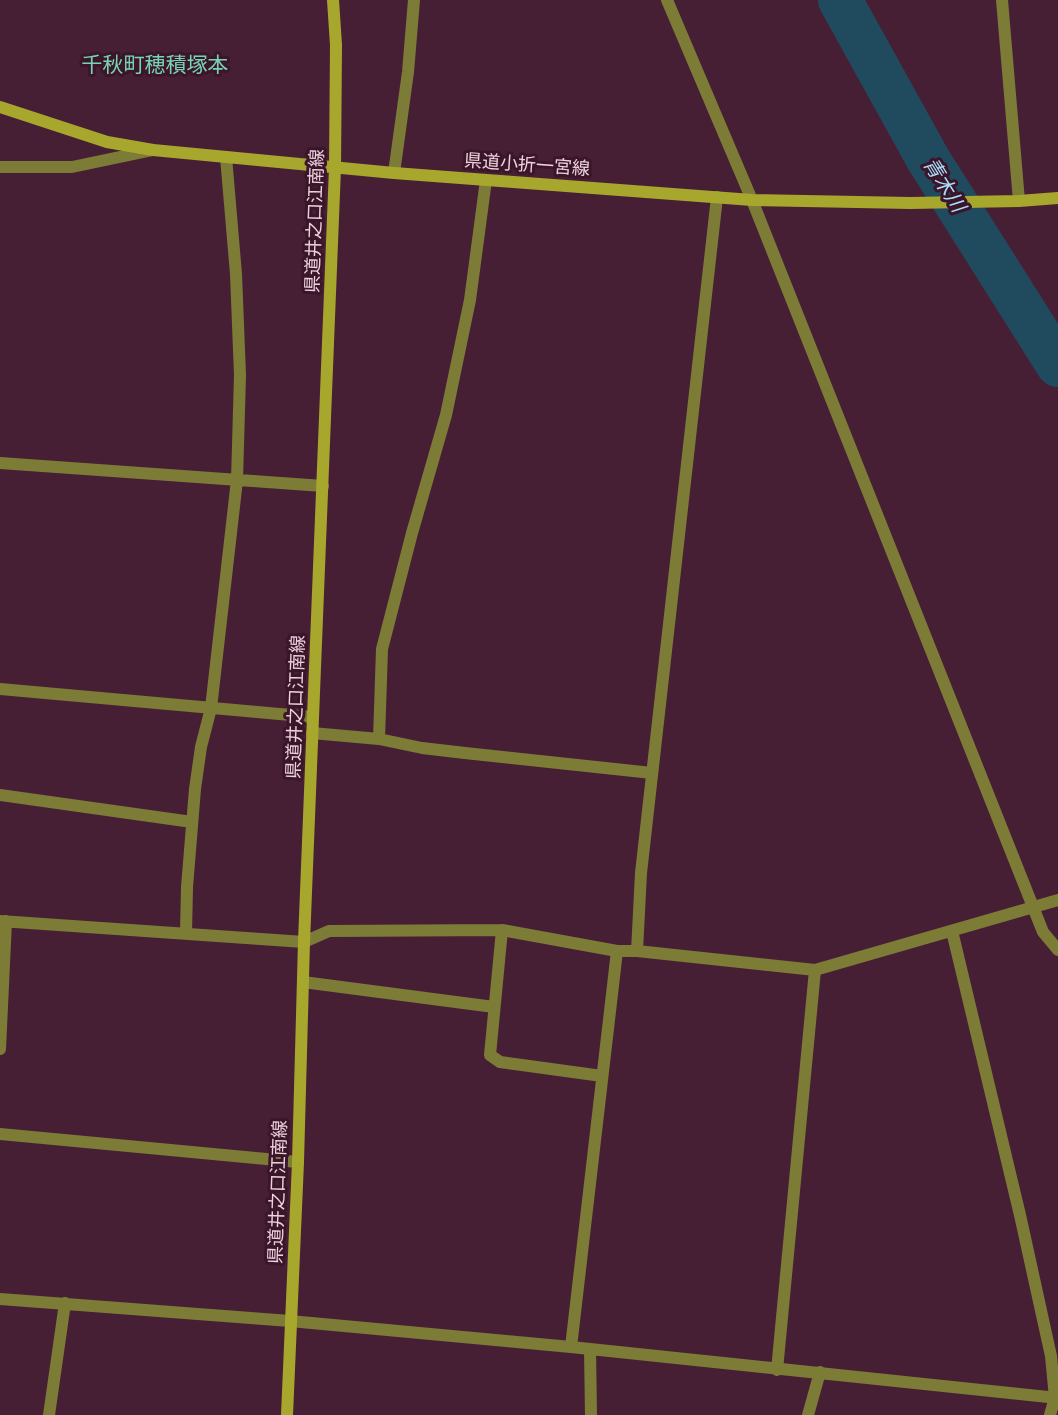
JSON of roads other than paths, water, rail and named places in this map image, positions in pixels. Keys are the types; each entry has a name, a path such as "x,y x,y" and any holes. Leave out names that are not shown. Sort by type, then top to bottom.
{"main road":[{"name":"県道井之口江南線","path":"287,1415 335,168 336,45 333,0"},
{"name":"県道小折一宮線","path":"0,107 107,142 153,150 335,168 752,200 910,203 1058,198"}],"street":[{"path":"394,173 408,72 414,0"},
{"path":"667,0 752,200 1043,932 1058,950"},
{"path":"1002,0 1019,201"},
{"path":"0,166 72,167 153,150"},
{"path":"186,933 192,822 201,747 211,708 237,480 240,375 236,274 226,158"},
{"path":"379,739 382,650 446,415 470,300 486,180"},
{"path":"637,951 641,873 717,197"},
{"path":"0,463 323,486"},
{"path":"0,689 313,717"},
{"path":"312,733 379,739 422,748 652,773"},
{"path":"0,795 192,822"},
{"path":"0,1050 3,921 304,942 330,931 502,930 617,951 637,951 815,970 1058,900"},
{"path":"502,930 490,1055 500,1062 602,1076"},
{"path":"952,931 1051,1356 1056,1398 1050,1415"},
{"path":"570,1347 617,951"},
{"path":"777,1370 815,970"},
{"path":"303,982 494,1007"},
{"path":"0,1134 298,1162"},
{"path":"0,1299 290,1321 570,1347 1056,1398"},
{"path":"49,1415 64,1303"},
{"path":"590,1349 591,1415"},
{"path":"808,1415 820,1372"}],"waterway":[{"name":"青木川","path":"840,0 928,159 1058,365"}],"district":[{"name":"千秋町穂積塚本","path":"155,65"}]}
